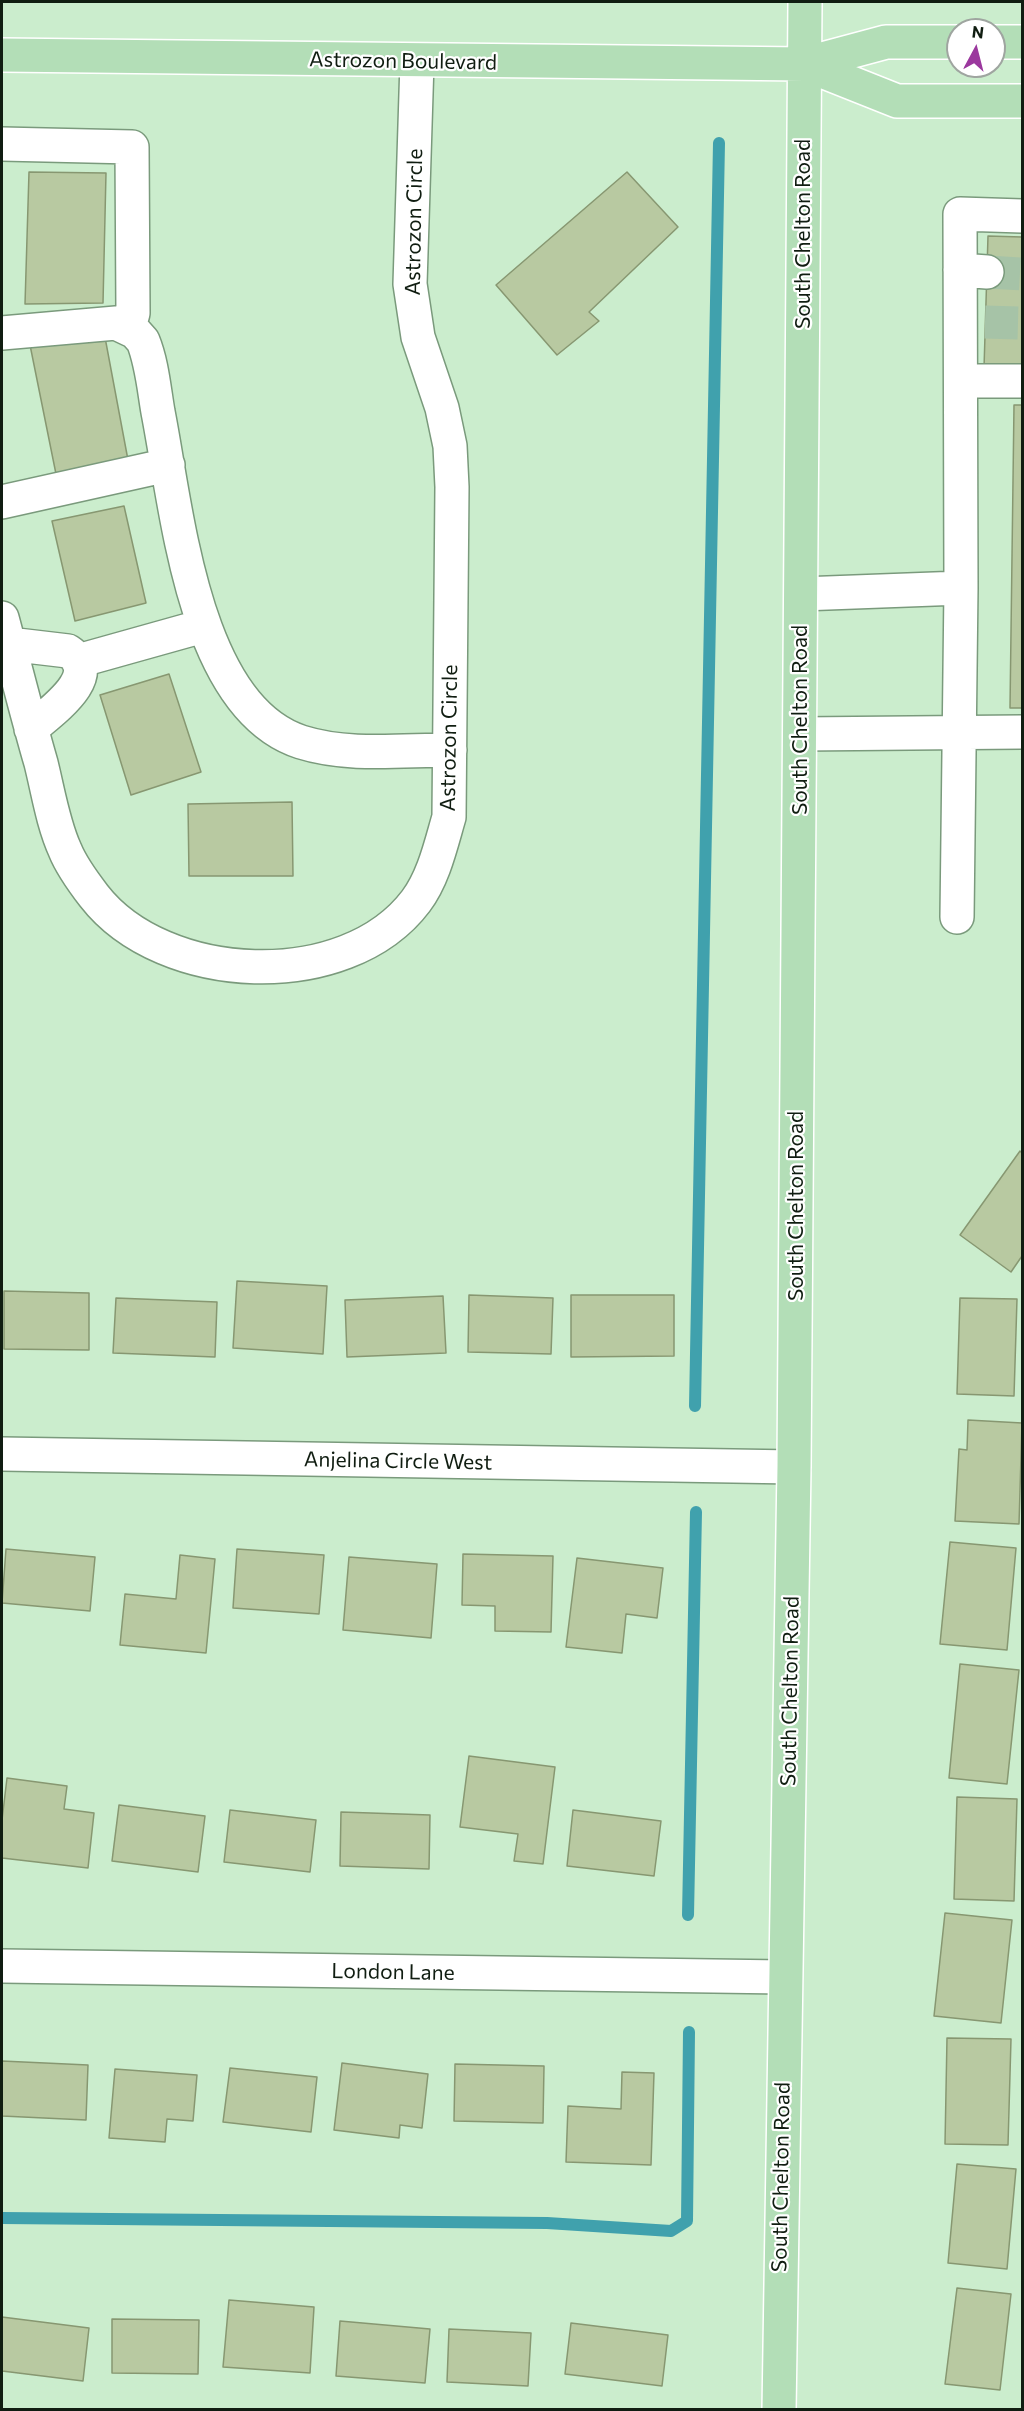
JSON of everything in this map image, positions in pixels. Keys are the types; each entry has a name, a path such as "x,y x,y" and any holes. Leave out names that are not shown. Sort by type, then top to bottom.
{"main road":[{"name":"South Chelton Road","path":"779,2409 784,1977 794,1467 805,2"},
{"name":"Astrozon Boulevard","path":"2,55 417,62 804,64 886,42 946,42"},
{"path":"1006,42 1023,42"},
{"name":"Astrozon Boulevard","path":"804,64 897,101 1023,101"}],"street":[{"name":"Astrozon Circle","path":"5,632 64,850 93,895 119,924 158,945 207,963 258,967 301,964 342,953 384,932 416,900 437,859 450,817 452,499 450,446 439,398 418,337 411,284 417,62"},
{"path":"2,144 132,147 133,314 129,328"},
{"path":"957,917 961,381 973,321 974,271 960,214 1023,216"},
{"path":"2,333 99,323 116,323 135,332 147,350 168,465 203,626 224,672 243,700 261,719 278,732 301,742 327,748 450,750"},
{"path":"961,381 1023,381"},
{"path":"2,502 168,465"},
{"path":"801,594 961,588"},
{"path":"78,661 203,626"},
{"path":"5,632 68,651 78,661 81,669 80,678 74,689 32,729"},
{"path":"800,734 1023,732"},
{"name":"Anjelina Circle West","path":"2,1454 794,1467"},
{"name":"London Lane","path":"2,1966 784,1977"}],"building":[{"path":"29,172 106,173 103,303 25,304"},
{"path":"627,172 678,227 589,312 599,321 557,355 496,285"},
{"path":"988,236 1022,237 1022,369 984,368"},
{"path":"104,332 128,460 56,474 30,345"},
{"path":"1014,405 1022,405 1022,708 1010,708"},
{"path":"124,506 146,603 75,621 52,521"},
{"path":"169,674 201,772 131,795 100,695"},
{"path":"292,802 293,876 189,876 188,804"},
{"path":"1020,1151 1022,1153 1022,1256 1011,1272 960,1235"},
{"path":"237,1281 327,1286 323,1354 233,1348"},
{"path":"4,1291 89,1293 89,1350 4,1349"},
{"path":"469,1295 553,1298 551,1354 468,1352"},
{"path":"571,1295 674,1295 674,1356 571,1357"},
{"path":"443,1296 446,1353 347,1357 345,1300"},
{"path":"116,1298 217,1302 215,1357 113,1353"},
{"path":"960,1298 1017,1299 1014,1396 957,1394"},
{"path":"968,1420 1022,1423 1019,1524 955,1521 959,1449 967,1450"},
{"path":"950,1542 1016,1548 1007,1650 940,1644"},
{"path":"6,1549 95,1557 90,1611 2,1603"},
{"path":"237,1549 324,1555 319,1614 233,1608"},
{"path":"463,1554 553,1556 551,1632 495,1631 495,1606 462,1605"},
{"path":"180,1555 215,1559 206,1653 120,1645 125,1594 176,1599"},
{"path":"349,1557 437,1564 431,1638 343,1630"},
{"path":"577,1558 663,1568 657,1618 626,1614 622,1653 566,1647"},
{"path":"960,1664 1019,1670 1007,1784 949,1778"},
{"path":"469,1756 555,1767 543,1864 514,1861 518,1834 460,1827"},
{"path":"7,1778 67,1786 64,1809 94,1813 88,1868 2,1858 2,1820"},
{"path":"957,1797 1017,1799 1014,1901 954,1899"},
{"path":"119,1805 205,1816 198,1872 112,1861"},
{"path":"230,1810 316,1820 310,1872 224,1862"},
{"path":"573,1810 661,1821 654,1876 567,1866"},
{"path":"341,1812 430,1815 429,1869 340,1866"},
{"path":"945,1913 1012,1920 1001,2023 934,2016"},
{"path":"947,2038 1011,2039 1008,2145 945,2144"},
{"path":"2,2061 88,2065 86,2120 2,2116"},
{"path":"342,2063 428,2074 422,2128 400,2125 399,2138 334,2130"},
{"path":"455,2064 544,2066 543,2123 454,2121"},
{"path":"230,2068 317,2077 311,2132 223,2122"},
{"path":"115,2069 197,2075 193,2121 167,2119 165,2142 109,2138"},
{"path":"622,2072 654,2073 651,2165 566,2162 568,2106 621,2109"},
{"path":"957,2164 1016,2169 1007,2269 948,2263"},
{"path":"957,2288 1011,2294 1000,2390 945,2384"},
{"path":"229,2300 314,2307 310,2373 223,2367"},
{"path":"2,2317 89,2328 83,2381 2,2371"},
{"path":"112,2319 199,2320 198,2374 112,2373"},
{"path":"340,2321 430,2329 425,2383 336,2376"},
{"path":"571,2323 668,2335 662,2386 565,2374"},
{"path":"449,2329 531,2333 528,2386 447,2382"}],"waterway":[{"path":"695,1406 719,143"},
{"path":"688,1915 696,1512"},
{"path":"2,2218 547,2223 671,2231 687,2221 689,2032"}],"tunnel":[{"path":"987,272 1022,274"},
{"path":"985,322 1022,323"}]}
